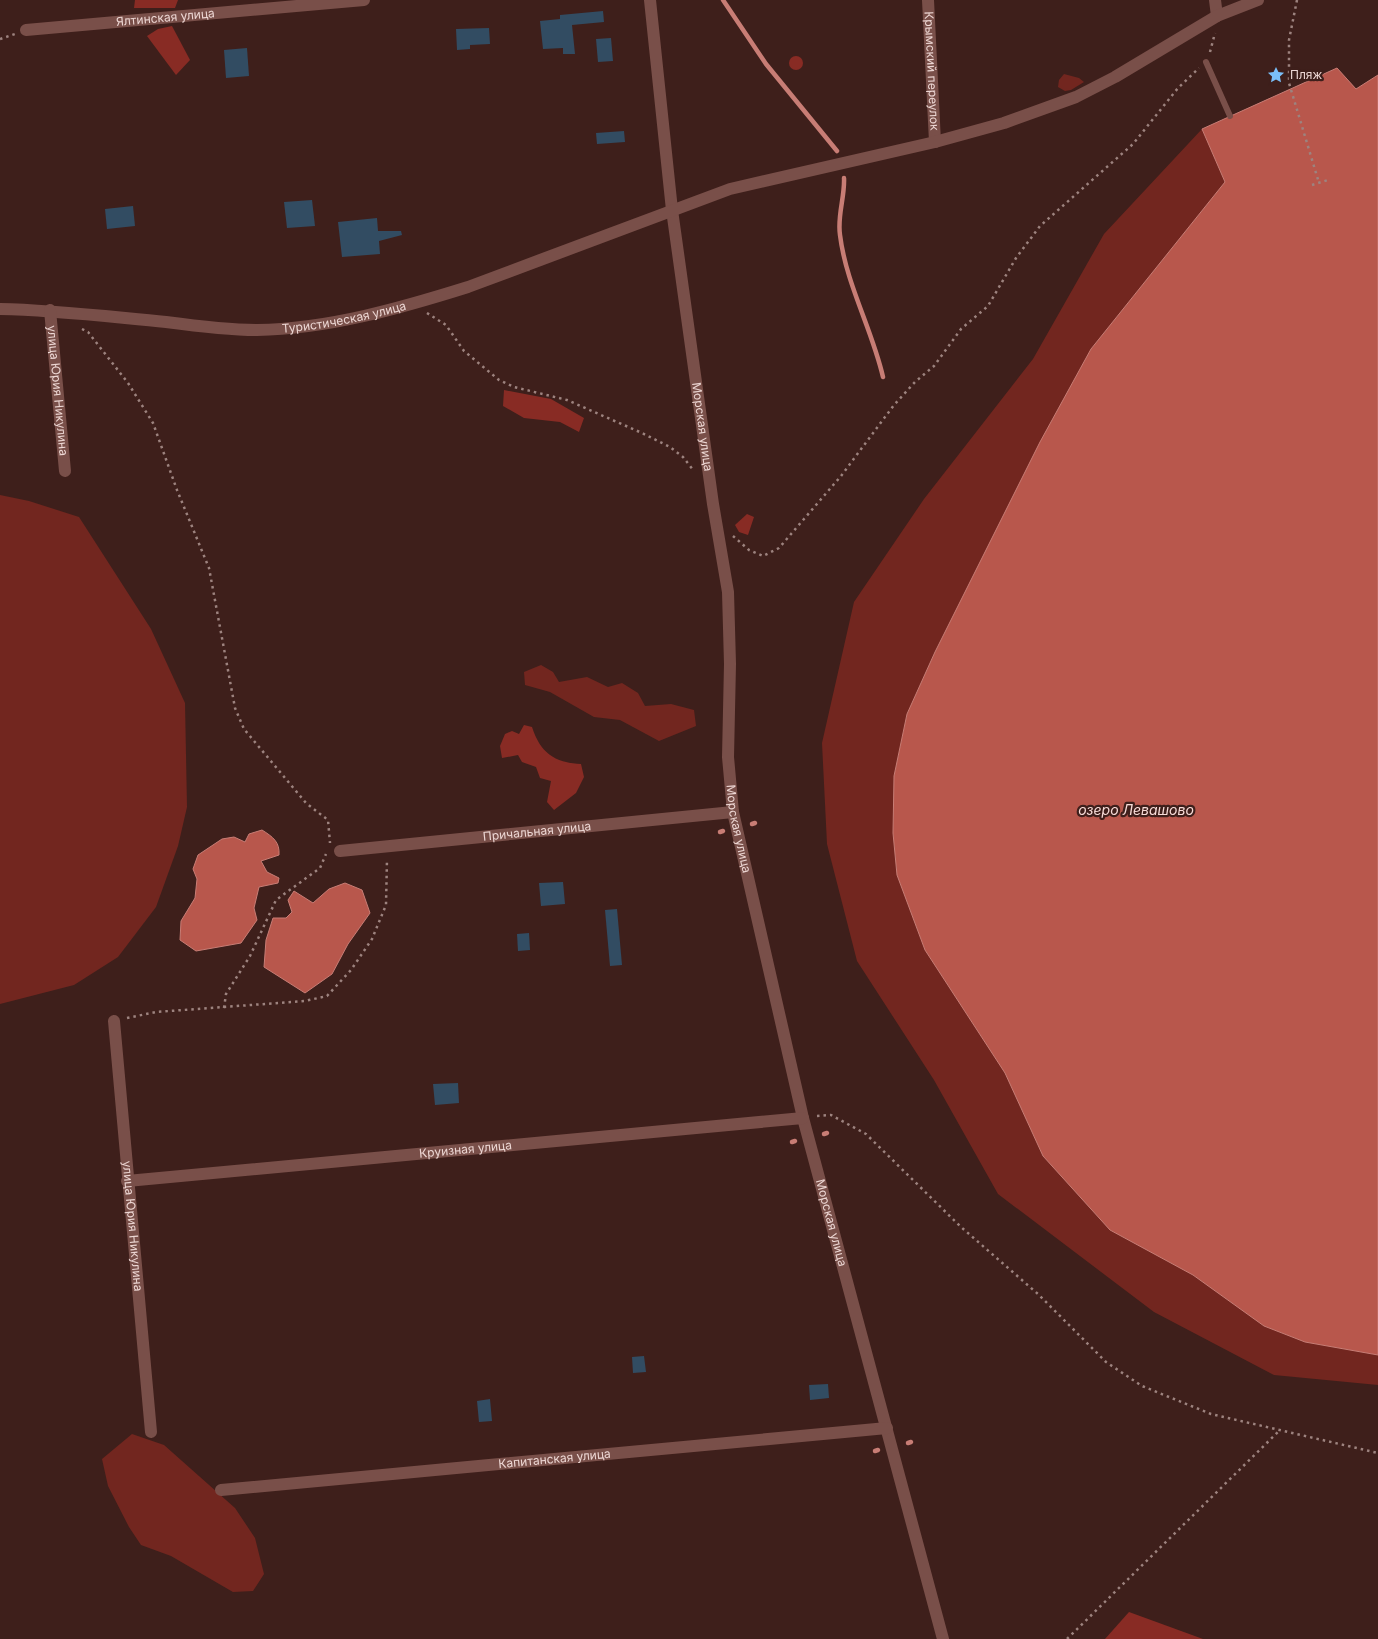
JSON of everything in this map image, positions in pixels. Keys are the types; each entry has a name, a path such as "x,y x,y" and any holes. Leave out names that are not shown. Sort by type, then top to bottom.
{"street":[{"name":"Ялтинская улица","path":"26,30 364,0"},
{"name":"Морская улица","path":"650,0 672,210 713,504 728,592 730,664 728,757 733,812 803,1118 943,1639"},
{"name":"Крымский переулок","path":"928,0 935,142"},
{"path":"1215,0 1217,16"},
{"name":"Туристическая улица","path":"0,309 50,310 256,330 296,327 355,317 468,288 730,189 935,142 1004,123 1076,97 1115,77 1217,16 1258,0"},
{"name":"улица Юрия Никулина","path":"50,310 65,471"},
{"name":"Причальная улица","path":"340,851 387,848 733,812"},
{"name":"улица Юрия Никулина","path":"114,1021 151,1432"},
{"name":"Круизная улица","path":"127,1181 803,1118"},
{"name":"Капитанская улица","path":"221,1490 887,1428"}],"lane":[{"path":"1206,62 1230,116"}],"path":[{"path":"1297,0 1289,40 1289,83 1319,183"},
{"path":"730,531 749,550 763,556 779,548 841,476 894,405 915,382 934,366 961,329 988,306 1016,258 1040,226 1133,144 1178,88 1206,62 1215,40 1217,16"},
{"path":"1312,185 1328,180"},
{"path":"419,301 430,316 446,325 464,350 499,380 514,387 567,400 670,447 683,458 698,478"},
{"path":"80,328 88,332 122,376 153,423 176,490 209,568 235,708 244,729 306,803 328,820 331,845 340,851"},
{"path":"114,1021 156,1012 305,1001 327,996 351,970 372,939 386,905 387,848"},
{"path":"224,1008 226,994 250,956 276,900 320,868 327,853"},
{"path":"803,1118 831,1114 866,1134 961,1228 1038,1294 1106,1362 1142,1386 1210,1414 1280,1432 1378,1453"},
{"path":"1067,1639 1280,1432"}],"shaded area":[{"path":"135,0 178,0 175,8 134,8"},
{"path":"172,26 190,60 176,75 147,36 158,29"},
{"path":"793,56 799,56 803,63 799,70 793,70 789,66 789,60"},
{"path":"1064,74 1079,78 1084,82 1071,90 1065,91 1058,87 1059,80"},
{"path":"1202,129 1225,182 1091,349 935,652 907,714 894,776 893,833 897,875 925,950 1005,1073 1043,1156 1110,1230 1193,1275 1264,1326 1305,1342 1378,1355 1378,1385 1274,1375 1154,1312 998,1194 934,1080 857,961 827,844 822,743 854,602 924,499 1033,359 1104,234"},
{"path":"504,390 551,399 584,418 579,432 560,422 524,418 503,406"},
{"path":"0,495 29,501 79,517 151,629 185,703 187,807 178,846 156,907 118,957 74,985 0,1004"},
{"path":"747,514 754,517 748,535 739,532 735,525"},
{"path":"541,665 553,672 559,682 587,677 608,687 622,683 638,693 645,706 671,704 694,710 696,726 659,741 620,720 594,717 550,692 525,685 524,672"},
{"path":"524,725 532,727 539,743 549,754 563,761 581,764 584,777 576,793 554,810 547,802 551,781 540,778 536,767 522,762 518,755 502,758 500,746 505,734 512,731 519,734"},
{"path":"132,1434 164,1445 235,1508 255,1538 264,1574 253,1591 233,1592 171,1556 141,1545 129,1527 108,1486 102,1459"},
{"path":"1129,1612 1203,1639 1105,1639"}],"water":[{"name":"озеро Левашово","path":"1337,68 1356,89 1378,75 1378,1355 1305,1342 1264,1326 1193,1275 1110,1230 1043,1156 1005,1073 925,950 897,875 893,833 894,776 907,714 935,652 1040,442 1091,349 1225,182 1202,129"},
{"path":"262,830 277,843 279,855 261,861 267,872 279,878 278,883 259,887 254,908 257,920 241,943 196,951 180,940 181,921 195,898 197,879 193,869 198,855 222,839 234,837 245,842 249,834"},
{"path":"345,883 362,890 370,913 348,944 332,974 305,993 264,967 266,940 273,918 286,918 292,912 288,900 294,891 313,903 329,889"}],"building":[{"path":"603,11 604,22 572,25 575,54 563,54 563,48 543,49 540,21 560,19 560,15"},
{"path":"489,28 490,44 470,45 470,49 457,50 456,29"},
{"path":"611,38 613,61 598,62 596,39"},
{"path":"247,48 249,76 226,78 224,50"},
{"path":"624,131 625,142 597,144 596,133"},
{"path":"312,200 315,226 287,228 284,202"},
{"path":"133,206 135,226 107,229 105,209"},
{"path":"377,218 378,231 401,231 402,235 379,241 380,254 342,257 338,222"},
{"path":"563,882 565,904 541,906 539,883"},
{"path":"617,909 622,965 610,966 605,910"},
{"path":"529,933 530,950 518,951 517,934"},
{"path":"458,1083 459,1103 435,1105 433,1084"},
{"path":"644,1356 646,1372 633,1373 632,1357"},
{"path":"828,1384 829,1398 810,1400 809,1385"},
{"path":"490,1399 492,1421 479,1422 477,1401"}],"waterway":[{"path":"723,0 766,64 837,151"},
{"path":"844,178 839,228 843,253 853,289 883,377"}],"place":[{"name":"Пляж","path":"1276,75"}]}
